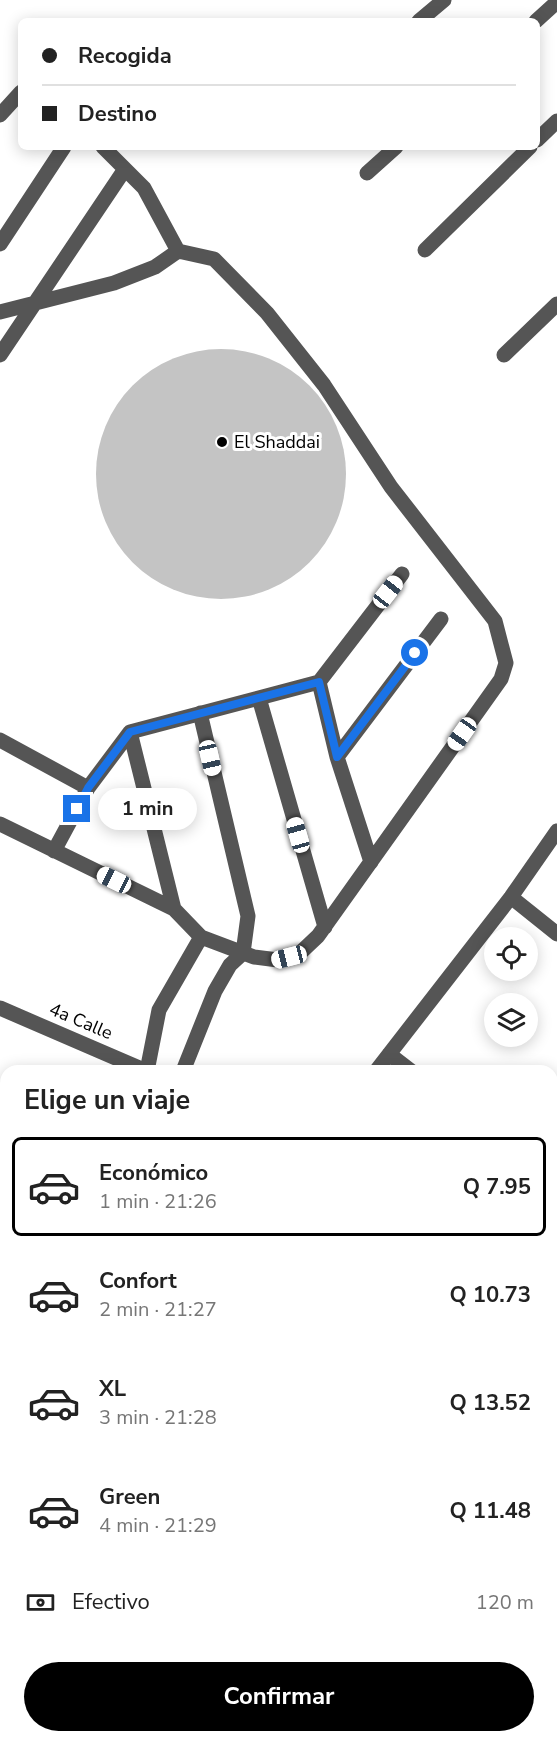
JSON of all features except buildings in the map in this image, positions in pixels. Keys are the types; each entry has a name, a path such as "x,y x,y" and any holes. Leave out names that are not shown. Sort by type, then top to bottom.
{"street":[{"path":"423,18 444,0"},
{"path":"539,18 557,2"},
{"path":"0,115 18,95"},
{"path":"540,137 557,121"},
{"path":"0,244 62,150"},
{"path":"106,150 144,188 178,251"},
{"path":"367,173 393,150"},
{"path":"424,249 527,150"},
{"path":"0,355 125,168"},
{"path":"0,312 114,283 155,267 178,251 214,259 267,313 324,385 391,487 495,621 506,663 501,679 325,927 310,945 289,957 265,960 201,937 174,909 0,825"},
{"path":"504,355 557,304"},
{"path":"54,851 88,788 130,732 319,682 402,574"},
{"path":"337,757 441,619"},
{"path":"319,682 337,757 371,862"},
{"path":"259,698 325,927"},
{"path":"185,1065 215,991 230,964 243,952 248,916 200,713"},
{"path":"130,732 174,909"},
{"path":"0,740 88,788"},
{"path":"381,1065 511,897 557,831"},
{"path":"511,897 557,934"},
{"path":"147,1065 159,1010 201,937"},
{"name":"4a Calle","path":"0,1008 132,1065"},
{"path":"389,1054 403,1065"}],"place":[{"name":"El Shaddai","path":"222,442"}],"route":[{"path":"77,809 88,788 130,732 319,682 337,757 415,653"}]}
